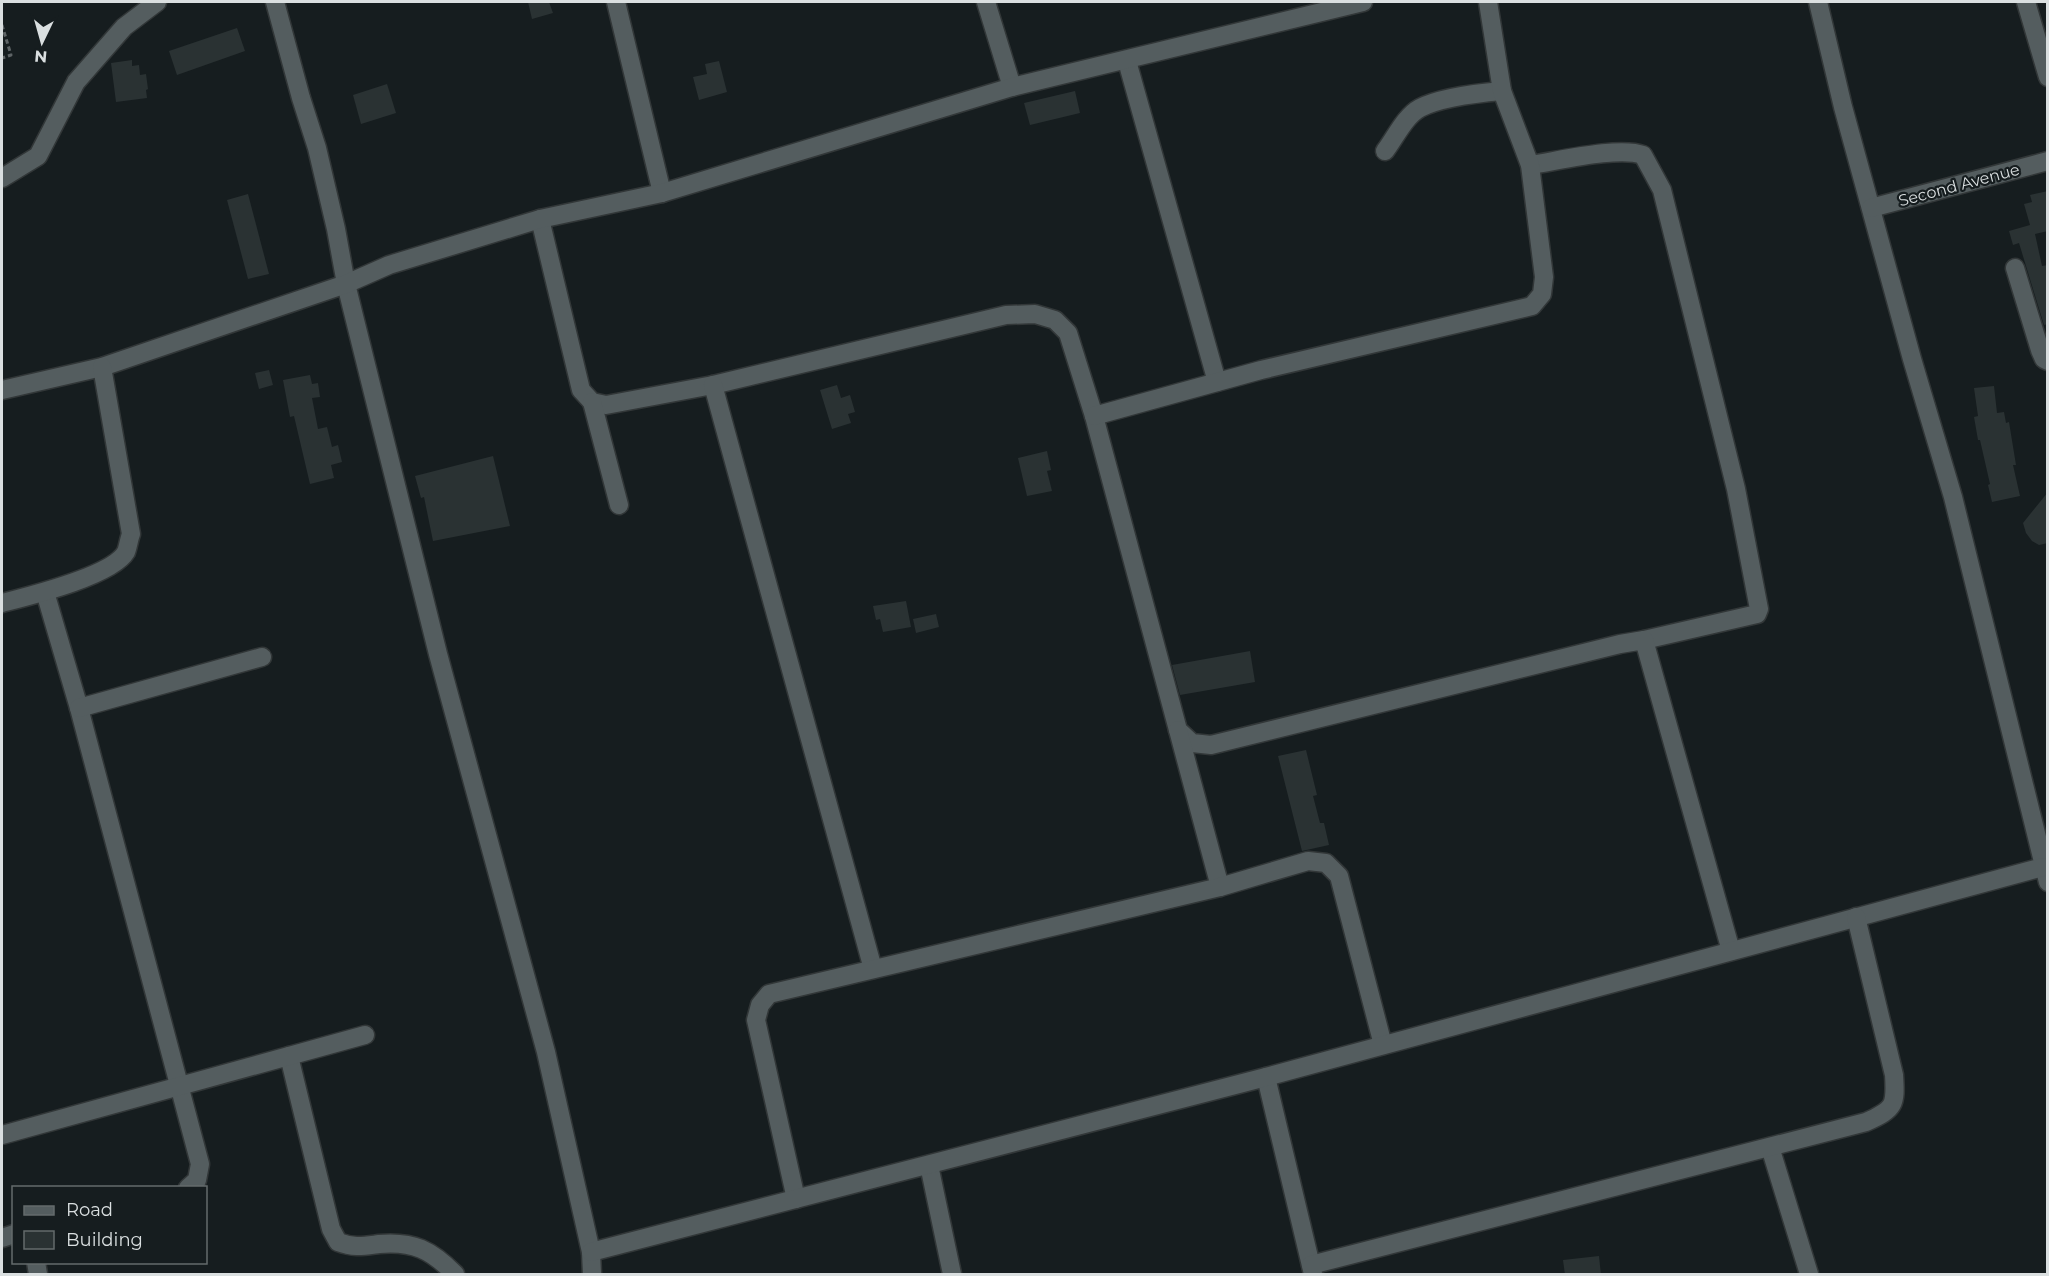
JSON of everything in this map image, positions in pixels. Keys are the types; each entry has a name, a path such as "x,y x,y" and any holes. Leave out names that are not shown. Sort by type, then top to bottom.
{"street":[{"path":"2,178 38,156 75,82 124,27 157,2"},
{"path":"275,2 317,148 346,284 438,654 546,1052 591,1252 592,1275"},
{"path":"616,2 662,193"},
{"path":"986,2 1012,87"},
{"path":"2,390 102,367 346,284 388,265 540,219 662,193 1012,87 1363,2"},
{"path":"1094,416 1261,370 1532,306 1542,294 1544,277 1530,165 1502,90 1488,2"},
{"path":"591,1252 1266,1077 1856,917 2045,874 1953,498 1912,359 1843,107 1818,2"},
{"path":"2026,2 2048,77"},
{"path":"1127,61 1217,382"},
{"path":"1385,151 1409,118 1420,108 1463,95 1502,90"},
{"path":"1178,730 1192,743 1211,745 1620,644 1757,614 1760,609 1736,489 1662,190 1643,155 1633,151 1530,165"},
{"name":"Second Avenue","path":"1871,208 2048,161"},
{"path":"540,219 581,390 592,402 619,505"},
{"path":"2015,268 2040,350 2044,359 2048,361"},
{"path":"592,402 606,405 713,386 1006,315 1035,314 1055,320 1068,333 1094,416 1220,887"},
{"path":"2,603 45,592 108,568 126,552 130,534 102,367"},
{"path":"713,386 873,969"},
{"path":"45,592 79,708 200,1164 197,1180 190,1186"},
{"path":"1644,640 1731,951"},
{"path":"79,708 262,657"},
{"path":"796,1199 756,1020 760,1005 770,994 1220,887 1308,861 1326,863 1339,876 1383,1045"},
{"path":"1266,1077 1312,1270 1866,1122 1887,1113 1895,1097 1894,1075 1856,917"},
{"path":"2,1135 365,1035"},
{"path":"289,1056 331,1229 338,1242 352,1247 385,1244 414,1245 436,1256 455,1275"},
{"path":"1770,1147 1809,1275"},
{"path":"929,1164 952,1275"}],"path":[{"path":"2,25 11,55 2,58"}],"building":[{"path":"528,2 549,2 553,13 532,19"},
{"path":"237,28 245,51 177,75 169,51"},
{"path":"132,60 132,66 139,65 140,75 146,74 147,98 116,102 111,63"},
{"path":"719,61 727,92 699,100 693,77 707,74 705,64"},
{"path":"387,84 396,113 361,124 353,95"},
{"path":"1075,91 1080,113 1030,125 1024,103"},
{"path":"2048,191 2048,231 2035,234 2042,266 2048,265 2048,324 2044,325 2019,243 2013,245 2009,231 2030,225 2024,204 2032,202 2030,195"},
{"path":"248,194 269,274 248,279 227,200"},
{"path":"269,370 273,385 259,389 255,373"},
{"path":"310,375 312,384 318,383 320,397 312,398 318,429 327,427 332,447 338,445 342,462 331,465 334,478 310,484 294,416 290,417 283,380"},
{"path":"837,385 841,398 850,395 855,412 848,414 851,423 832,429 820,390"},
{"path":"1994,386 1997,413 2004,412 2006,423 2009,422 2016,465 2013,465 2020,496 1992,502 1974,417 1978,416 1974,388"},
{"path":"1047,451 1051,470 1047,471 1052,491 1027,496 1018,458"},
{"path":"493,456 510,526 433,541 424,497 421,498 415,476"},
{"path":"2048,492 2048,543 2039,545 2032,541 2026,533 2023,523"},
{"path":"906,601 911,627 883,632 880,619 876,620 873,606"},
{"path":"936,614 939,627 916,633 913,619"},
{"path":"1250,651 1255,682 1180,695 1172,665"},
{"path":"1306,750 1317,795 1313,796 1320,823 1324,823 1329,845 1302,851 1278,756"},
{"path":"1599,1256 1601,1275 1565,1275 1563,1260"}]}
